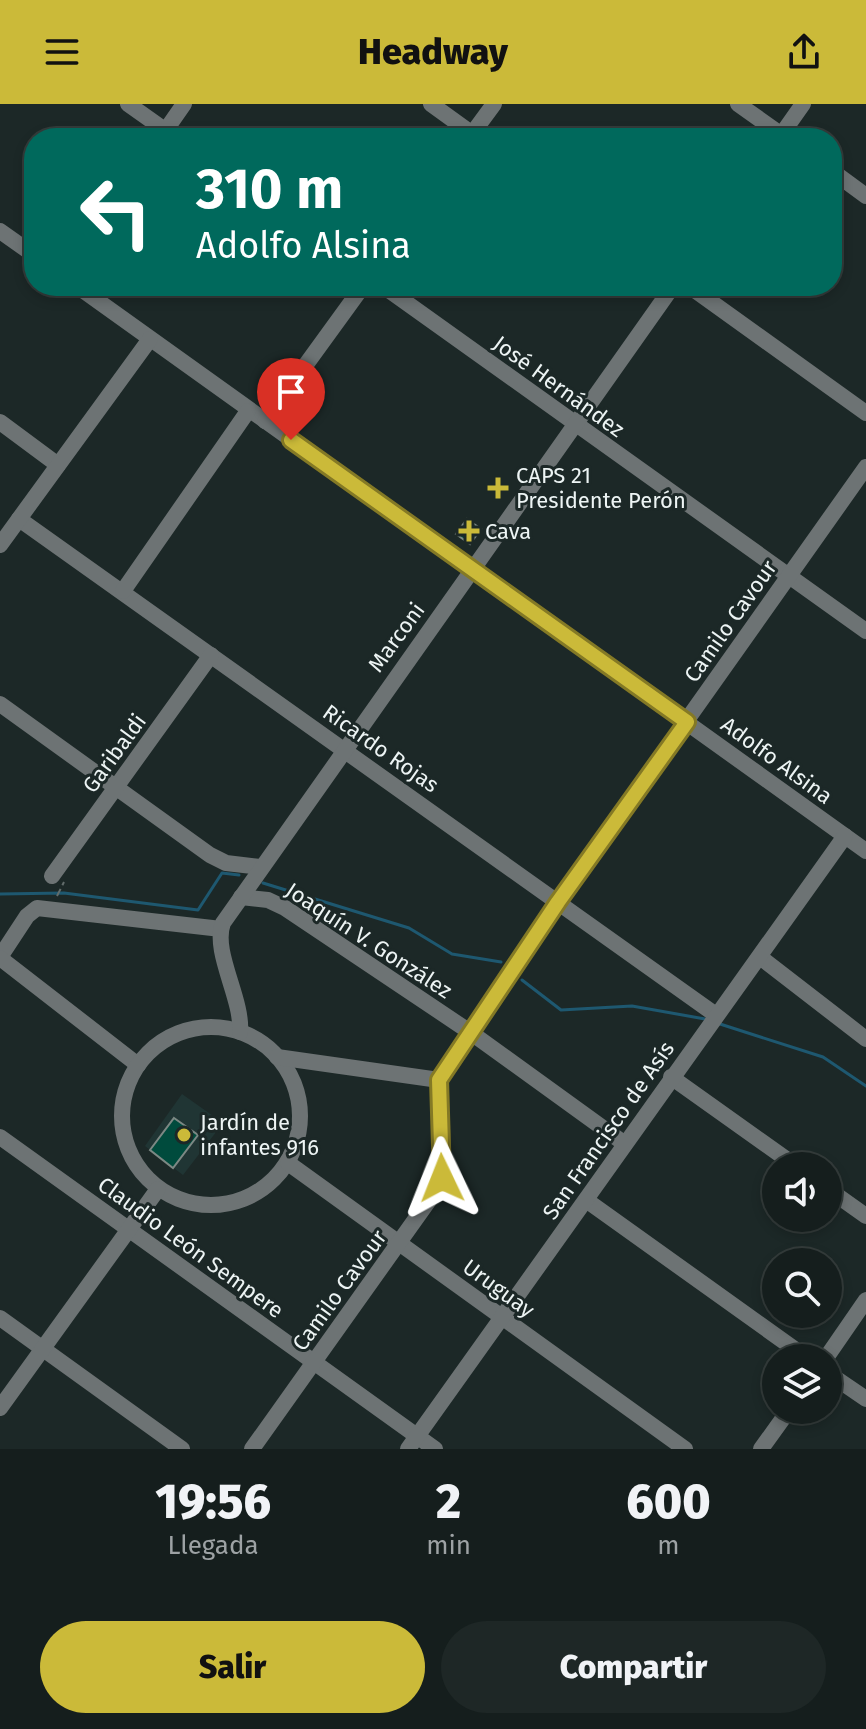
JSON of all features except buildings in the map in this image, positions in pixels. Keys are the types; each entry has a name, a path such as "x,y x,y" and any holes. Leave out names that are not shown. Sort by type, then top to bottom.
{"street":[{"path":"128,104 158,128"},
{"path":"171,128 184,104"},
{"path":"431,104 462,128"},
{"path":"479,128 494,104"},
{"path":"738,104 770,128"},
{"path":"788,128 803,104"},
{"path":"842,178 866,196"},
{"path":"0,231 24,248"},
{"name":"Adolfo Alsina","path":"91,296 866,851"},
{"path":"265,421 356,296"},
{"name":"José Hernández","path":"397,296 866,631"},
{"name":"Marconi","path":"221,929 343,748 666,296"},
{"path":"703,296 866,413"},
{"path":"0,545 150,339"},
{"path":"123,591 248,411"},
{"path":"0,422 58,465"},
{"name":"Camilo Cavour","path":"252,1449 442,1178 439,1080 558,902 866,467"},
{"name":"Ricardo Rojas","path":"19,519 558,902 713,1020"},
{"name":"Garibaldi","path":"59,880 117,786 211,655"},
{"path":"0,704 219,860 260,867"},
{"name":"San Francisco de Asís","path":"413,1443 845,836"},
{"name":"Joaquín V. González","path":"241,897 268,900 285,908 470,1032 625,1144"},
{"path":"138,1065 0,958 27,916 37,908 221,929 239,1010 240,1032"},
{"path":"760,957 866,1039"},
{"path":"198,1028 223,1028 261,1042 277,1057 291,1078 300,1106 298,1135 288,1163 269,1184 245,1199 216,1205 188,1202 158,1189 141,1171 127,1146 122,1119 126,1090 138,1065 154,1047 175,1034 198,1028"},
{"path":"277,1057 439,1080"},
{"path":"671,1077 776,1152"},
{"name":"Claudio León Sempere","path":"0,1137 315,1362 413,1443 435,1449"},
{"name":"Uruguay","path":"288,1163 685,1449"},
{"path":"0,1408 158,1189"},
{"path":"842,1199 866,1216"},
{"path":"586,1200 787,1344"},
{"path":"836,1344 866,1300"},
{"path":"0,1318 182,1449"},
{"path":"842,1383 866,1399"},
{"path":"761,1449 779,1424"}],"path":[{"path":"55,899 59,880"}],"shaded area":[{"name":"Jardín de infantes 916","path":"182,1094 223,1123 183,1175 145,1146"}],"waterway":[{"path":"0,894 64,893 198,910 222,873 239,875"},
{"path":"263,883 409,928 452,954 501,962"},
{"path":"522,980 561,1010 632,1006 705,1019"},
{"path":"720,1024 823,1057 866,1086"}],"place":[{"name":"CAPS 21 Presidente Perón","path":"498,488"},
{"name":"Cava","path":"469,531"},
{"name":"Jardín de infantes 916","path":"184,1135"}],"route":[{"path":"291,440 687,722 558,902 439,1080 442,1178"}]}
